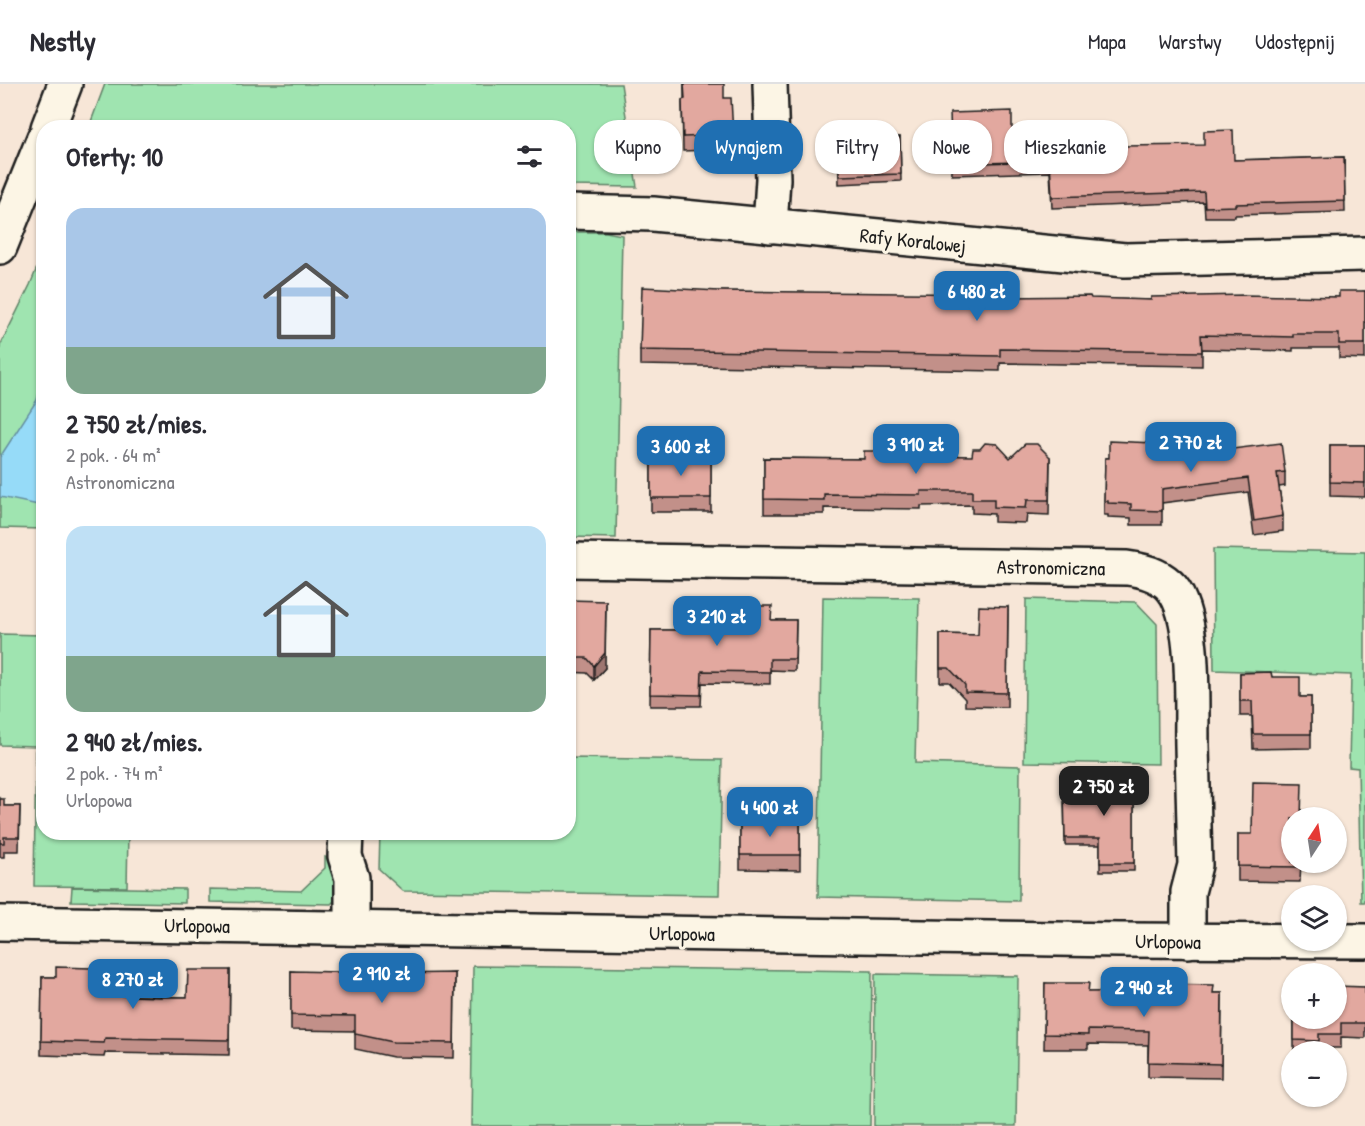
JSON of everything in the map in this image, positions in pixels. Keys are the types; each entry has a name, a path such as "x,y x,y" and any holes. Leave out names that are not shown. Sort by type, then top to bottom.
{"street":[{"path":"51,120 65,84"},
{"path":"770,226 773,179 771,84"},
{"path":"15,215 36,159"},
{"name":"Rafy Koralowej","path":"576,212 653,214 1125,260 1365,254"},
{"name":"Astronomiczna","path":"576,560 1127,568 1145,570 1160,579 1172,588 1181,606 1190,650 1195,865 1188,892 1188,941"},
{"path":"346,840 345,855 351,878 352,927"},
{"name":"Urlopowa","path":"0,923 1188,941 1365,941"}],"green space":[{"path":"105,84 621,84 627,120 594,120 594,174 635,174 637,187 576,186 576,120 92,120"},
{"path":"576,232 606,232 622,235 616,538 576,537"},
{"path":"36,270 36,529 0,528 0,346"},
{"path":"1213,549 1365,552 1365,902 1361,902 1358,768 1349,767 1351,675 1214,670"},
{"path":"823,597 919,598 915,763 1020,766 1019,901 818,897"},
{"path":"1026,599 1136,602 1157,624 1158,764 1024,762"},
{"path":"0,634 36,635 36,746 0,745"},
{"path":"36,746 36,840 128,840 127,887 34,886"},
{"path":"576,758 722,760 719,895 403,891 379,869 380,840 576,840"},
{"path":"325,857 335,863 337,898 331,904 210,902 210,889 301,891 325,868"},
{"path":"72,887 185,889 185,903 71,901"},
{"path":"473,966 872,971 870,1126 471,1126"},
{"path":"875,974 1018,976 1016,1126 874,1126"}],"water":[{"path":"36,402 36,504 0,497 0,457"}],"building":[{"path":"684,84 724,84 724,98 731,98 732,120 694,120 694,137 683,137 682,100 685,99"},
{"path":"1012,111 1012,120 1004,120 1004,162 992,163 992,120 950,120 950,113"},
{"path":"1233,130 1234,160 1344,157 1345,201 1205,207 1204,192 1052,197 1051,174 1128,174 1128,146 1204,145 1204,131"},
{"path":"900,137 901,174 839,176 839,174 900,174"},
{"path":"642,287 719,291 1001,294 1001,297 1090,296 1091,298 1151,300 1151,297 1245,295 1339,297 1339,291 1365,291 1365,344 1339,344 1339,334 1293,334 1293,337 1201,335 1202,352 1000,349 1000,356 640,350"},
{"path":"1109,441 1199,445 1200,453 1281,443 1285,472 1277,473 1283,516 1254,521 1248,478 1162,489 1162,511 1131,510 1131,504 1108,503 1104,501 1105,458 1109,458"},
{"path":"985,443 997,444 1010,458 1025,444 1037,444 1050,457 1049,500 1027,500 1026,508 994,507 994,499 972,499 972,491 921,491 921,495 824,494 824,500 764,499 764,458 864,459 864,451 922,451 922,455 972,456 973,449 980,449"},
{"path":"1330,445 1365,445 1365,483 1330,482"},
{"path":"651,456 711,457 711,498 651,498"},
{"path":"576,600 606,601 605,653 594,666 587,658 576,658"},
{"path":"747,606 772,606 771,620 796,620 795,659 770,659 770,672 702,671 701,695 650,694 651,630 681,630 681,609 747,611"},
{"path":"979,606 1008,607 1007,693 965,692 965,685 949,668 940,668 940,634 978,635"},
{"path":"1271,672 1272,677 1300,677 1300,697 1311,697 1311,734 1253,734 1252,701 1240,701 1240,673"},
{"path":"1089,778 1134,778 1134,863 1100,863 1100,838 1065,838 1064,790 1089,789"},
{"path":"1253,782 1302,783 1301,807 1281,807 1281,867 1238,866 1238,834 1252,834"},
{"path":"0,799 4,799 4,806 20,806 19,837 4,837 4,843 0,843"},
{"path":"740,820 800,820 800,855 740,855"},
{"path":"56,967 91,968 91,977 106,977 106,995 159,997 187,997 188,970 230,970 229,1040 105,1038 104,1043 41,1041 42,977 56,977"},
{"path":"291,971 340,972 341,979 391,979 391,974 455,973 454,1043 393,1042 355,1034 355,1016 291,1015"},
{"path":"1045,983 1089,983 1088,992 1158,991 1158,984 1214,985 1213,993 1222,993 1221,1064 1148,1062 1149,1031 1088,1030 1088,1035 1044,1034"},
{"path":"1347,986 1365,987 1365,1023 1347,1023"},
{"path":"1294,1029 1341,1029 1341,1034 1319,1034 1319,1041 1294,1040"}]}
